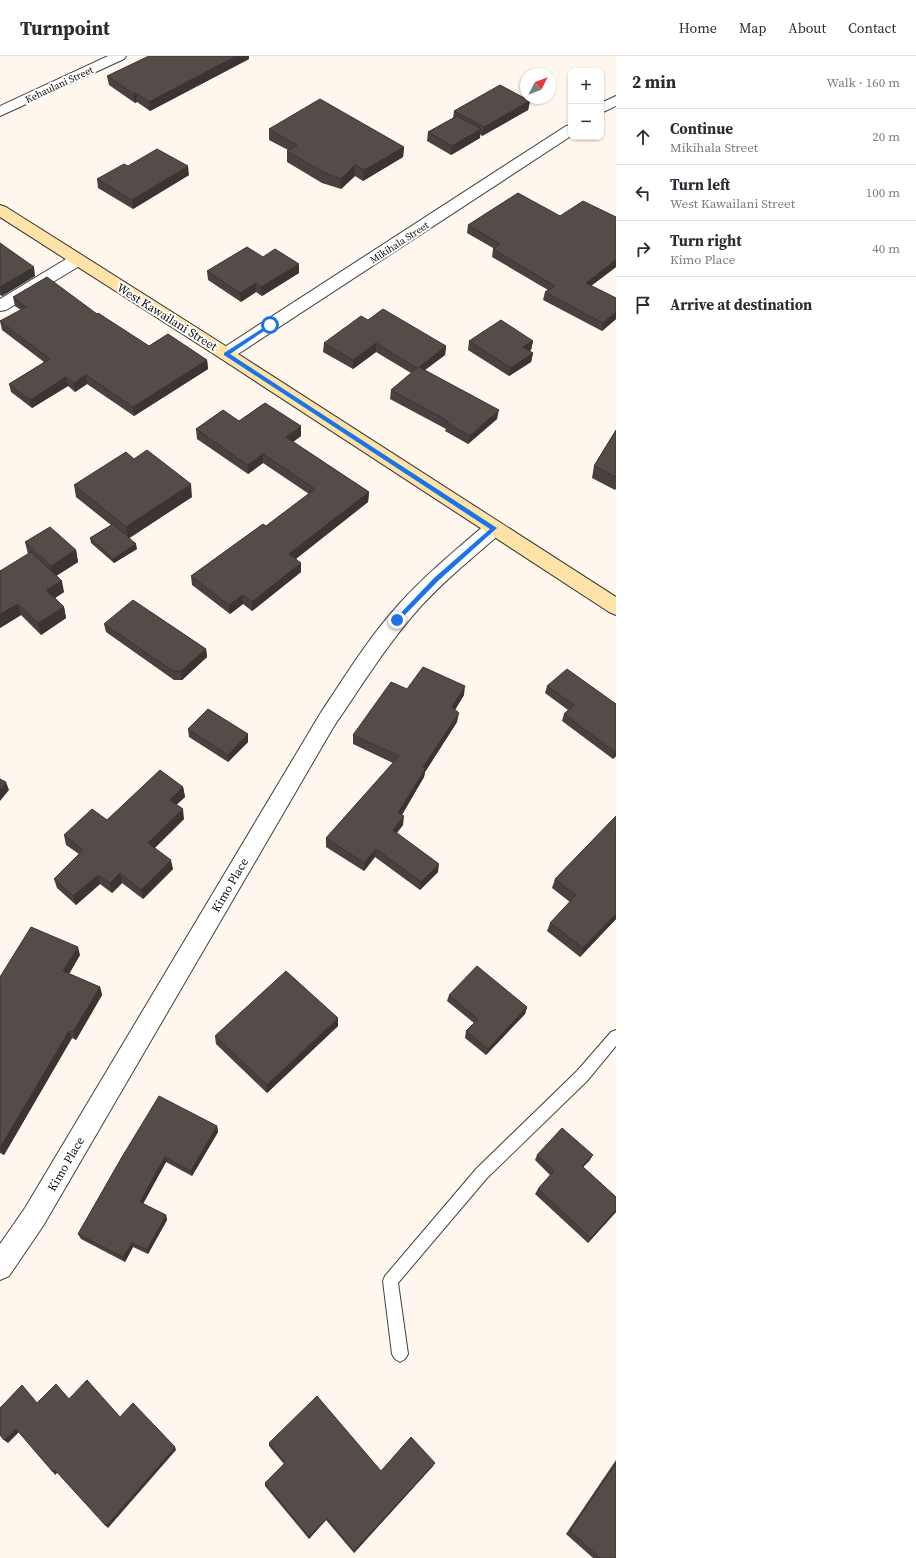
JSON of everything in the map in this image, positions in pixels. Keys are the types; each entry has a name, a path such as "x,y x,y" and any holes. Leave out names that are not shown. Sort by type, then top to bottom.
{"street":[{"name":"Kehaulani Street","path":"0,112 119,56"},
{"path":"604,107 616,100"},
{"name":"Mikihala Street","path":"226,354 568,131"},
{"name":"West Kawailani Street","path":"0,210 226,354 616,608"},
{"path":"0,306 77,260"},
{"name":"Kimo Place","path":"0,1267 34,1217 315,740 340,701 397,620 436,579 494,528"}],"lane":[{"path":"400,1354 390,1281 482,1173 582,1076 616,1036"}],"building":[{"path":"149,56 236,56 149,102 107,76"},
{"path":"500,85 520,96 520,104 525,104 484,127 454,111"},
{"path":"320,99 404,147 364,170 355,165 341,179 323,172 287,151 297,145 269,129"},
{"path":"457,116 481,129 452,146 428,132"},
{"path":"157,149 188,166 132,200 97,179 124,164 128,166"},
{"path":"518,193 560,216 583,201 616,217 616,260 586,283 616,298 616,312 603,323 545,292 555,286 493,249 500,244 468,225"},
{"path":"0,243 34,267 0,287"},
{"path":"247,247 263,257 275,249 299,264 261,287 256,283 240,293 207,271"},
{"path":"47,277 97,314 98,313 149,346 168,334 207,360 133,407 86,375 74,383 66,377 30,400 9,384 50,359 0,321 26,307 13,297"},
{"path":"383,309 446,346 419,367 499,410 470,436 446,422 448,421 391,390 417,368 376,343 353,360 324,343 361,316 368,320"},
{"path":"501,320 533,341 523,347 533,353 511,368 469,341"},
{"path":"265,403 301,426 286,437 369,492 289,554 301,563 252,602 243,595 229,605 191,576 263,524 266,526 315,489 263,454 248,465 196,429 223,410 239,421"},
{"path":"616,430 616,477 594,466"},
{"path":"147,450 191,484 126,527 74,485 126,452 134,459"},
{"path":"113,524 136,544 113,559 90,538"},
{"path":"50,527 76,550 51,566 25,542"},
{"path":"31,552 62,581 46,590 64,607 38,623 18,604 0,614 0,571"},
{"path":"133,600 206,649 181,671 173,671 104,624"},
{"path":"423,667 465,686 452,707 459,713 423,767 426,768 398,813 404,816 393,830 439,864 421,882 376,849 364,863 326,838 399,756 353,735 391,682 407,689"},
{"path":"567,669 616,704 615,752 564,714 574,705 547,686"},
{"path":"208,709 248,734 228,755 188,729"},
{"path":"160,770 183,787 170,800 183,809 148,843 171,860 141,890 120,873 110,883 98,875 73,896 54,879 83,850 64,835 92,809 107,820"},
{"path":"0,779 6,782 0,790"},
{"path":"616,816 616,914 583,948 550,923 576,895 555,879"},
{"path":"31,927 78,947 63,971 100,987 73,1032 69,1031 0,1148 0,977"},
{"path":"477,966 527,1007 488,1049 466,1031 478,1019 449,995"},
{"path":"286,971 338,1018 267,1085 215,1036"},
{"path":"159,1096 217,1126 191,1171 165,1157 140,1202 166,1215 147,1250 132,1243 123,1257 78,1234"},
{"path":"562,1128 593,1155 582,1166 616,1197 616,1210 591,1238 538,1189 554,1171 537,1155"},
{"path":"87,1380 120,1417 133,1403 175,1447 106,1526 55,1470 53,1472 16,1429 4,1440 0,1435 0,1408 22,1385 37,1403 56,1384 69,1399"},
{"path":"317,1396 381,1471 411,1437 435,1463 354,1551 327,1518 309,1537 265,1483 285,1463 269,1443"},
{"path":"616,1463 616,1558 600,1558 570,1531"}],"route":[{"path":"270,325 226,354 494,528 436,579 397,620"}]}
